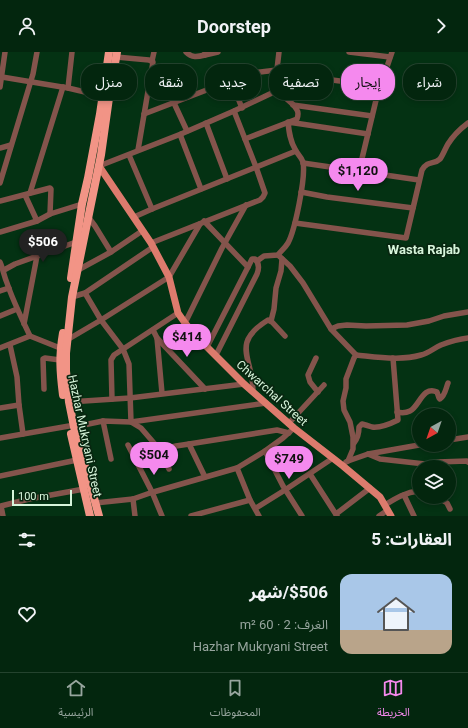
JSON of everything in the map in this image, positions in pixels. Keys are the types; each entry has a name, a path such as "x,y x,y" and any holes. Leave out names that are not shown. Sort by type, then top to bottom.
{"highway":[{"name":"Hazhar Mukryani Street","path":"90,516 80,444 71,427 66,371 67,340 72,297 99,166 114,60 109,52"},
{"name":"Hazhar Mukryani Street","path":"83,471 77,460 71,427 63,397 60,372 60,348 82,204 90,171 101,100"},
{"name":"Hazhar Mukryani Street","path":"85,484 95,503 99,516"}],"main road":[{"name":"Chwarchal Street","path":"99,166 152,245 169,278 178,313 185,323 244,384 291,428 333,458 346,463 380,497 388,510"}],"street":[{"path":"0,87 5,52"},
{"path":"0,183 3,165 11,145 33,74 37,52"},
{"path":"37,221 27,194 66,88 72,52"},
{"path":"138,150 154,52"},
{"path":"186,52 190,56 194,57 218,52"},
{"path":"277,64 279,52"},
{"path":"349,52 391,55"},
{"path":"114,60 152,61"},
{"path":"2,77 81,91"},
{"path":"144,114 205,91"},
{"path":"99,166 181,134 242,108 269,94"},
{"path":"239,100 242,108"},
{"path":"245,139 296,119 298,116 298,110 287,100"},
{"path":"358,171 376,100"},
{"path":"174,103 187,131"},
{"path":"293,105 372,116"},
{"path":"72,297 85,293 152,245 202,222 260,200 263,197 265,193 234,111"},
{"path":"288,122 368,134"},
{"path":"271,321 274,310 276,288 281,271 280,257 293,230 303,178 303,163 300,155 296,152 293,145 288,122"},
{"path":"206,123 227,179"},
{"path":"295,223 406,238 419,180 424,166 440,159 455,135 468,123"},
{"path":"181,134 200,189"},
{"path":"0,148 11,145"},
{"path":"134,217 200,189 296,152"},
{"path":"129,155 152,209"},
{"path":"303,163 419,180"},
{"path":"0,201 51,188 50,214"},
{"path":"301,192 413,208"},
{"path":"0,232 37,221 50,214 82,204"},
{"path":"185,323 224,244 246,205"},
{"path":"89,218 111,252"},
{"path":"202,222 248,267"},
{"path":"67,340 169,278 202,222"},
{"path":"78,270 111,252 142,231"},
{"path":"4,270 15,264 76,242"},
{"path":"24,324 37,256"},
{"path":"257,261 264,256 280,257 290,266 306,288 331,329 356,355 393,358 420,355 431,352 445,344 468,338"},
{"path":"207,347 248,267 253,259 256,259 257,261"},
{"path":"216,355 257,274 257,261"},
{"path":"0,262 17,309 30,336 60,348"},
{"path":"0,286 8,286"},
{"path":"0,291 8,286"},
{"path":"85,293 101,320 123,349 129,364 131,422"},
{"path":"0,316 17,309"},
{"path":"331,329 338,326 347,325 407,325 468,312"},
{"path":"112,399 111,360 114,355 178,313"},
{"path":"254,392 254,381 247,359 246,350 248,338 254,330 268,320 271,321"},
{"path":"271,321 285,336"},
{"path":"153,330 156,338 162,393"},
{"path":"0,348 30,336"},
{"path":"156,338 205,389"},
{"path":"10,344 17,377 23,434"},
{"path":"346,463 353,449 354,443 352,428 343,406 346,379 356,355"},
{"path":"316,358 308,375 310,382 318,392"},
{"path":"354,443 357,439 360,426 362,424 375,427 390,424 398,420 393,358"},
{"path":"44,389 43,359 60,360"},
{"path":"397,412 404,413 412,410 422,396 434,390 437,392 438,398 441,399 448,383"},
{"path":"69,402 130,398 244,384"},
{"path":"95,503 133,499 152,492 236,468 265,451 291,428 324,385"},
{"path":"0,438 103,421 131,422 266,403"},
{"path":"0,408 19,404"},
{"path":"103,421 111,459"},
{"path":"131,422 141,428 160,450 169,469"},
{"path":"160,450 176,446 291,428"},
{"path":"456,439 468,437"},
{"path":"190,444 205,477"},
{"path":"128,446 152,492 162,516"},
{"path":"346,463 368,454 412,446"},
{"path":"265,451 285,490 302,516"},
{"path":"368,454 380,459 425,464 438,462 468,462"},
{"path":"256,508 333,458"},
{"path":"0,476 77,460"},
{"path":"236,468 250,500 256,508 259,516"},
{"path":"310,474 336,515 370,488"},
{"path":"3,516 0,505 30,499 85,484"},
{"path":"379,516 404,495 412,491"},
{"path":"404,495 414,516"},
{"path":"133,499 135,516"},
{"path":"195,515 250,500"},
{"path":"448,504 450,508"}],"district":[{"name":"Wasta Rajab","path":"424,249"}]}
